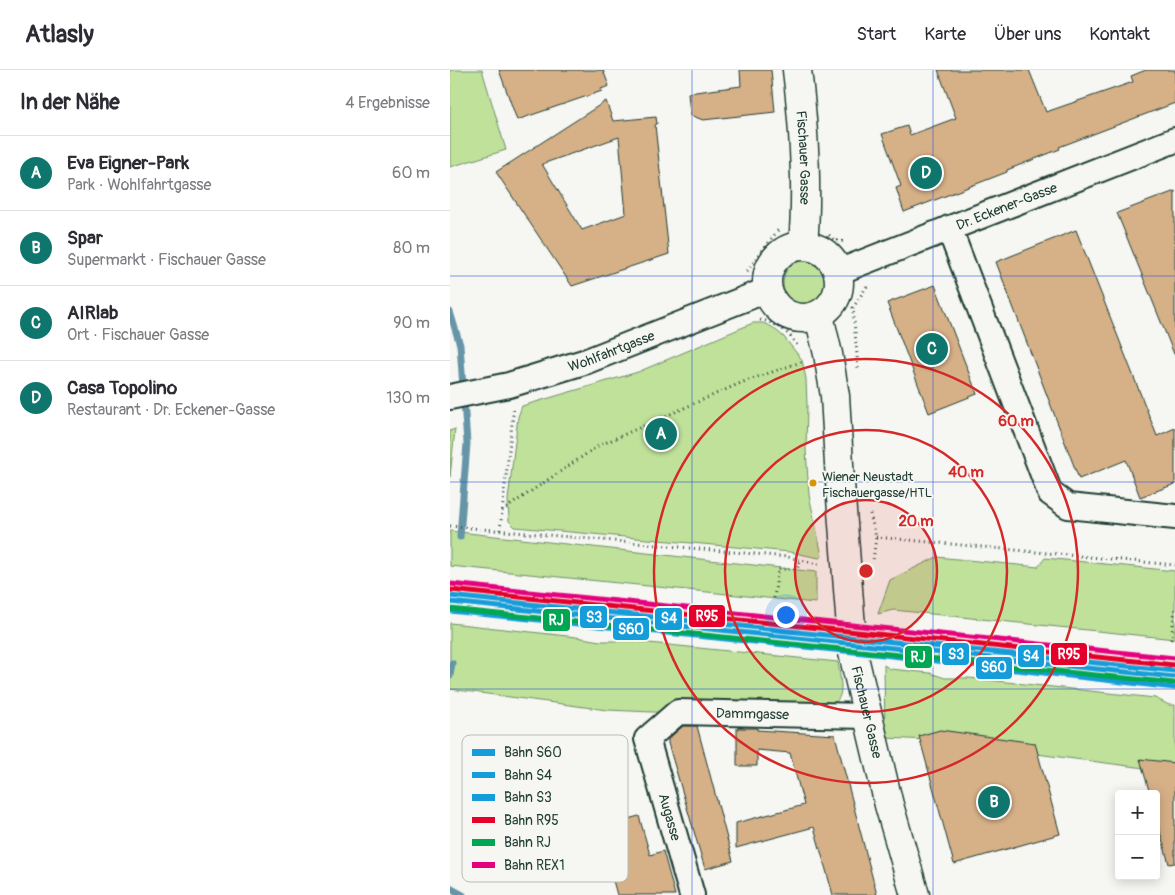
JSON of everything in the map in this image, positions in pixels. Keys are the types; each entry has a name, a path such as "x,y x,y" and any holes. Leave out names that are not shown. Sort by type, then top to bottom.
{"main road":[{"name":"Fischauer Gasse","path":"798,70 806,182 803,245"},
{"path":"803,245 812,246 823,252 832,260 838,272 837,295 831,305 819,316 803,319 793,317 781,311 772,301 756,295 766,279 769,268 775,258 782,251 803,245"},
{"name":"Fischauer Gasse","path":"819,316 835,396 853,652 889,805 915,895"}],"street":[{"name":"Dr. Eckener-Gasse","path":"838,272 1175,140"},
{"path":"949,228 1050,493 1068,506 1175,517"},
{"name":"Wohlfahrtgasse","path":"453,396 509,385 587,361 756,295"},
{"name":"Dammgasse","path":"647,739 678,712 868,716"},
{"name":"Augasse","path":"647,739 692,895"}],"path":[{"path":"502,511 598,446 743,382 807,360 792,337 780,326 762,320 753,321 756,295"},
{"path":"500,530 514,404 509,385"},
{"path":"870,517 876,537 1175,565"},
{"path":"450,526 788,557 826,566"},
{"path":"774,598 778,569 797,569 800,561"},
{"path":"1171,640 1175,609"}],"green space":[{"path":"450,70 482,70 506,150 450,167"},
{"path":"806,260 819,264 825,270 829,283 825,296 819,302 806,306 793,302 787,296 783,283 787,270 793,264"},
{"path":"753,323 763,323 772,327 784,337 802,360 806,379 806,450 809,495 822,556 819,558 790,552 515,527 509,521 508,500 518,417 522,406 638,372"},
{"path":"455,429 450,477 450,431"},
{"path":"450,531 816,572 816,603 450,566"},
{"path":"937,557 1038,567 1045,558 1175,571 1175,639 893,610 878,614 890,580"},
{"path":"450,623 600,641 629,641 838,662 841,692 836,702 811,719 607,710 450,689"},
{"path":"884,665 890,669 930,673 945,678 969,678 1155,698 1169,705 1175,705 1175,772 929,740 885,738"}],"building":[{"path":"499,70 603,70 609,86 601,89 602,91 517,120"},
{"path":"740,70 771,70 775,112 703,120 690,115 688,93 741,86"},
{"path":"938,70 1029,70 1046,112 1133,82 1131,76 1146,70 1175,70 1175,103 1059,147 1060,149 1007,170 1007,172 904,212 896,188 901,186 882,134 907,126 910,135 956,118"},
{"path":"606,101 613,121 656,117 657,124 655,125 669,254 572,286 496,172","holes":["619,137 626,214 582,230 542,164"]},
{"path":"1175,191 1175,354 1174,354 1117,213"},
{"path":"1076,230 1157,436 1175,428 1175,484 1140,497 1126,460 1079,479 996,262"},
{"path":"935,285 977,394 929,413 887,303"},
{"path":"683,726 697,726 733,861 705,869 668,743 668,739"},
{"path":"737,728 835,735 877,895 833,895 814,827 736,848 736,823 804,805 790,753 757,750 757,766 737,766"},
{"path":"940,730 1035,743 1060,834 954,864 919,736"},
{"path":"1140,759 1175,763 1175,863 1169,864 1160,831 1160,790 1149,790"},
{"path":"639,816 650,855 663,851 675,895 617,895 613,882 628,882 628,819"}],"waterway":[{"path":"450,312 460,345 467,443 460,537"},
{"path":"450,676 452,663"},
{"path":"450,888 463,895"}],"rail line":[{"name":"REX1","path":"451,584 1175,658"},
{"name":"R95","path":"451,590 1175,665"},
{"name":"S4","path":"450,596 1175,671"},
{"name":"S3","path":"450,602 1174,677"},
{"name":"RJ","path":"450,609 1174,683"},
{"name":"S60","path":"450,611 883,655 1175,688"}],"place":[{"name":"Casa Topolino","path":"926,173"},
{"name":"AIRlab","path":"932,349"},
{"name":"Eva Eigner-Park","path":"661,434"},
{"name":"Wiener Neustadt Fischauergasse/HTL","path":"813,483"},
{"name":"Spar","path":"994,802"}]}
